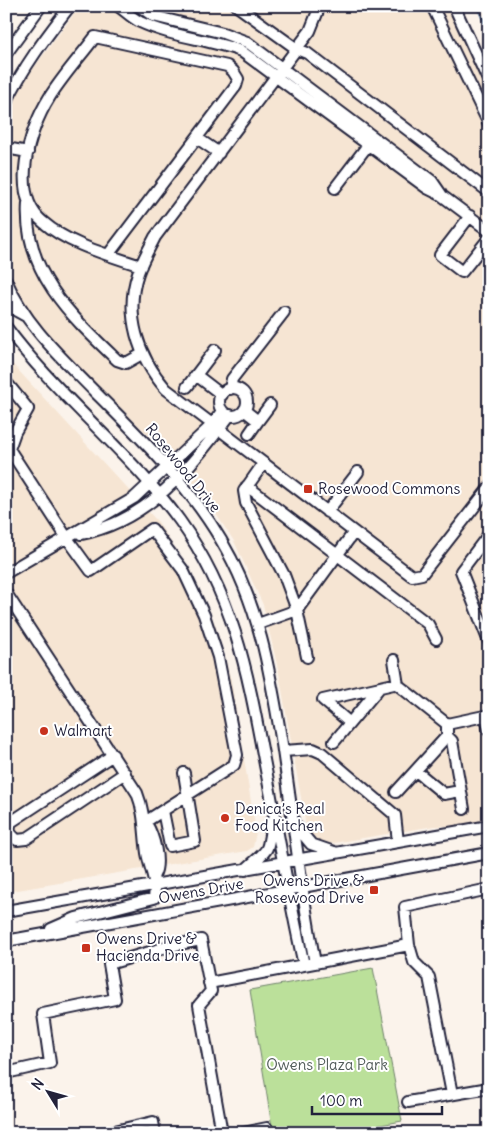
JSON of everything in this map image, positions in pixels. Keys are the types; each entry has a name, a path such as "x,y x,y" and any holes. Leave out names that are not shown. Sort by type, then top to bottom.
{"street":[{"path":"6,54 41,6"},
{"path":"6,103 17,79 36,50 70,6"},
{"path":"118,6 138,21 167,32 220,44 241,51 427,188 441,195 489,231"},
{"path":"139,6 153,16 223,32 247,42 432,181 441,195"},
{"path":"237,6 297,49 307,53 489,192"},
{"path":"320,6 310,31 155,237 140,266 133,296 133,319 142,354 154,376 166,389 412,576 422,574 489,488"},
{"path":"432,6 489,124"},
{"path":"454,6 489,82"},
{"path":"108,255 236,86 238,79 227,66 95,37 48,99 28,152 24,182 28,203 26,223 32,248 41,269 66,310 117,360 126,363 142,354"},
{"path":"197,138 219,154"},
{"path":"335,188 368,144"},
{"path":"6,148 28,152"},
{"path":"28,203 43,222 63,235 108,255 140,266"},
{"path":"470,216 440,255 462,272 489,238"},
{"name":"Rosewood Drive","path":"6,280 37,332 177,479 221,540 240,579 267,653 295,824 302,887 315,963"},
{"path":"6,305 10,309 27,316"},
{"path":"226,413 219,400 226,392 232,379 284,312"},
{"path":"6,327 45,374 159,495 180,521 217,583 244,657 287,890 304,965"},
{"path":"186,387 215,350"},
{"path":"196,375 226,392"},
{"path":"6,382 28,409 15,432 9,452 70,537 91,571 152,528 183,570 204,615 218,657 237,755 234,765 145,822"},
{"path":"226,392 235,388 244,394 247,403 244,410 238,415 226,413"},
{"path":"249,434 270,405"},
{"path":"244,410 258,421"},
{"path":"6,573 120,507 215,427 226,413"},
{"path":"70,537 112,526 128,518 159,495 206,449 215,427"},
{"path":"264,464 244,491 246,503 284,575 297,610 307,658"},
{"path":"327,512 358,472"},
{"path":"247,486 428,624 436,639"},
{"path":"480,500 489,507"},
{"path":"258,624 297,610 354,532"},
{"path":"489,534 461,571 489,642"},
{"path":"6,593 137,793 145,822 148,862 155,880 154,898 76,918 34,936"},
{"path":"394,660 398,683 446,724 447,736 452,741 464,809"},
{"path":"350,723 323,700 398,683"},
{"path":"334,742 380,687"},
{"path":"446,724 487,715 489,731"},
{"path":"396,792 447,736"},
{"path":"283,751 313,749 322,753 395,815 398,842"},
{"path":"113,755 11,822 8,829 10,834 17,840 26,839 125,773"},
{"path":"416,771 444,794 460,790"},
{"path":"163,811 170,846 195,841 184,773"},
{"path":"245,870 269,848 273,810"},
{"path":"295,824 311,844 338,853"},
{"name":"Owens Drive","path":"6,911 155,880 245,870 489,826"},
{"name":"Owens Drive","path":"7,941 489,853"},
{"path":"452,1094 429,976 414,962 409,945 405,907 489,889"},
{"path":"6,1073 50,1063 43,1014 115,999 108,964 170,946 202,940 211,991 199,1005 222,1133"},
{"path":"209,982 409,945"},
{"path":"408,1102 489,1088"},
{"path":"106,1133 153,1122 155,1133"},
{"path":"243,1133 267,1128"}],"shaded area":[{"name":"Rosewood Commons","path":"80,6 449,6 489,93 489,821 454,826 434,826 322,845 308,837 279,673 263,605 234,541 200,490 175,461 62,351 38,325 18,293 6,264 6,121 18,89"},
{"path":"6,357 158,522 190,572 215,624 231,680 256,832 253,847 247,851 12,891 6,876"}],"green space":[{"name":"Owens Plaza Park","path":"373,968 402,1121 337,1133 273,1133 250,990"}],"waterway":[{"path":"477,6 489,33"}],"place":[{"name":"Rosewood Commons","path":"308,489"},
{"name":"Walmart","path":"44,731"},
{"name":"Denica’s Real Food Kitchen","path":"225,818"},
{"name":"Owens Drive & Rosewood Drive","path":"374,890"},
{"name":"Owens Drive & Hacienda Drive","path":"86,948"}]}
